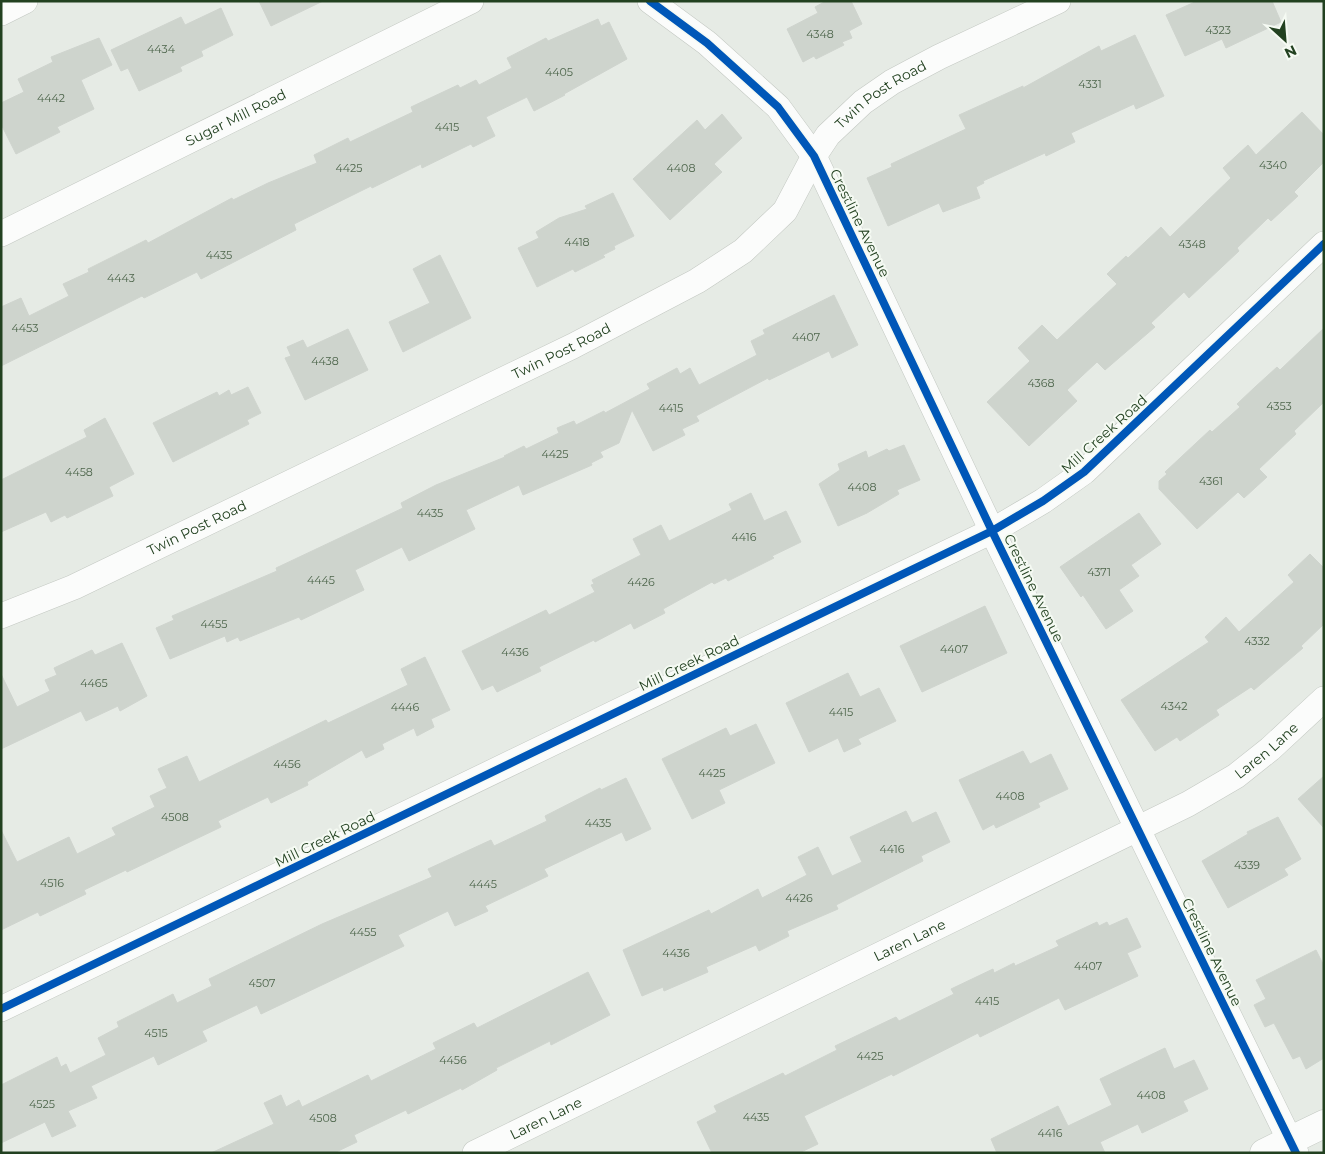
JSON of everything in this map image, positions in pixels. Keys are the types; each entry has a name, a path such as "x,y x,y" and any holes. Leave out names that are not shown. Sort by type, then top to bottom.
{"street":[{"path":"1,13 25,1"},
{"name":"Sugar Mill Road","path":"1,234 471,1"},
{"name":"Crestline Avenue","path":"650,1 707,43 778,107 814,156 992,531 1293,1146"},
{"name":"Twin Post Road","path":"1,616 74,587 573,346 697,281 743,251 785,211 814,156 828,135 864,102 892,82 939,56 1058,1"},
{"name":"Mill Creek Road","path":"1,1009 992,531 1043,501 1084,472 1324,244"},
{"name":"Laren Lane","path":"475,1153 1188,804 1236,776 1270,749 1324,699"},
{"path":"1264,1153 1293,1146 1324,1124"}],"building":[{"path":"259,1 323,1 271,26"},
{"path":"826,1 851,1 862,24 849,31 852,38 842,42 844,45 816,59 814,56 803,62 787,29 818,13 815,7"},
{"path":"1197,1 1272,1 1281,22 1226,48 1222,39 1185,56 1166,15"},
{"path":"221,8 233,35 201,51 203,56 180,67 182,71 139,91 128,68 121,71 111,50 181,17 185,25"},
{"path":"598,19 601,26 609,22 627,59 534,111 527,97 486,117 495,136 473,147 471,144 422,168 421,164 372,188 371,186 294,224 296,230 201,279 197,272 144,298 142,296 1,366 1,307 21,298 29,316 69,296 63,284 89,272 88,269 146,240 148,243 232,198 233,200 317,163 314,155 348,138 350,142 413,112 411,107 458,85 460,88 476,80 479,85 512,68 507,58 546,38 548,41"},
{"path":"1135,35 1164,96 1136,109 1134,104 1071,133 1075,142 1046,156 1045,153 983,181 984,183 976,187 980,198 943,212 939,203 888,226 867,178 892,167 891,164 966,129 959,115 1023,86 1023,88 1099,46 1101,51"},
{"path":"99,38 112,65 81,80 94,109 57,127 60,132 16,154 1,124 1,103 24,92 18,79 53,62 51,57"},
{"path":"1302,112 1324,135 1324,162 1294,192 1298,196 1271,221 1268,218 1237,248 1239,251 1189,298 1184,292 1151,323 1155,327 1105,370 1097,362 1067,390 1077,401 1029,446 987,402 1030,361 1018,348 1042,325 1057,340 1117,284 1107,274 1126,256 1128,258 1161,227 1170,237 1231,178 1223,168 1248,145 1256,155"},
{"path":"722,114 742,138 714,164 722,172 670,220 633,179 697,120 705,130"},
{"path":"613,193 634,236 614,246 615,249 603,255 605,257 575,272 573,269 537,287 518,248 539,238 536,232 559,218 587,209 585,206"},
{"path":"440,255 471,318 403,352 389,322 430,303 413,269"},
{"path":"834,295 858,345 832,358 829,351 769,380 768,378 696,416 699,421 682,429 685,435 653,451 632,410 619,443 600,452 603,457 591,463 592,465 523,495 519,485 466,510 475,529 409,561 402,547 355,570 364,590 301,620 299,617 240,641 238,637 227,642 225,636 170,659 156,628 174,620 172,616 277,571 276,568 403,508 401,503 436,485 505,457 524,446 526,449 559,433 557,428 574,421 576,425 604,411 605,413 650,389 647,384 677,368 680,374 690,368 699,385 757,355 751,341 765,334 763,330"},
{"path":"1324,328 1324,402 1294,431 1296,434 1259,469 1267,477 1244,498 1238,492 1197,529 1159,489 1159,481 1167,474 1165,472 1210,430 1212,432 1240,407 1237,404 1255,387 1277,367 1280,370"},
{"path":"348,329 368,370 305,400 285,358 291,356 287,347 303,340 307,348"},
{"path":"248,387 261,413 247,420 249,424 173,462 153,423 217,392 219,396 229,390 231,395"},
{"path":"105,418 134,474 109,487 113,496 67,518 65,515 51,522 46,512 1,532 1,480 87,437 84,430"},
{"path":"904,445 920,480 897,490 899,494 867,513 838,526 819,484 840,470 838,464 866,451 868,458 887,449 889,451"},
{"path":"751,493 764,521 786,511 801,542 728,581 726,578 714,584 712,582 663,609 665,613 634,629 631,623 595,642 594,640 539,667 541,671 497,692 493,685 482,690 462,651 546,610 549,615 595,592 591,585 594,584 592,580 641,555 633,539 661,525 669,541 732,510 729,504"},
{"path":"1139,513 1161,544 1131,565 1139,576 1119,590 1133,611 1106,629 1083,595 1081,597 1060,567"},
{"path":"1310,554 1324,568 1324,624 1301,646 1303,648 1254,690 1251,687 1216,710 1219,715 1180,741 1177,737 1155,751 1121,700 1209,642 1205,637 1226,617 1239,632 1294,582 1288,575"},
{"path":"985,606 1007,653 922,692 900,646"},
{"path":"122,643 147,696 120,711 118,706 86,721 81,711 1,749 1,674 17,707 50,691 45,680 57,675 54,668 92,650 95,655"},
{"path":"425,657 450,710 431,719 434,727 417,736 414,728 382,744 384,749 366,758 362,750 307,782 308,785 271,803 268,797 218,821 221,827 127,872 126,870 84,890 86,894 40,916 38,912 1,930 1,830 17,862 69,837 77,854 116,835 112,828 155,807 150,796 167,788 158,769 187,756 199,782 326,720 328,723 408,685 401,669"},
{"path":"848,673 860,697 879,688 896,721 858,739 861,744 844,752 838,738 809,752 786,703"},
{"path":"756,724 775,763 719,790 725,803 692,819 662,759 726,728 730,736"},
{"path":"1023,751 1030,764 1051,754 1068,789 1038,803 1040,807 996,828 994,824 983,830 959,780"},
{"path":"1324,776 1324,828 1298,799"},
{"path":"626,778 651,829 626,841 622,832 544,869 548,876 485,906 488,911 455,926 448,911 398,935 404,946 261,1014 257,1005 202,1031 207,1041 158,1065 154,1056 91,1086 97,1098 68,1111 76,1126 52,1137 45,1122 1,1143 1,1085 57,1057 61,1067 66,1064 70,1073 106,1055 98,1038 119,1027 117,1022 173,994 177,1003 212,986 209,979 322,924 432,877 428,869 491,840 494,846 547,821 545,816 600,788 601,790"},
{"path":"906,811 912,823 936,812 950,842 921,856 923,861 836,905 838,909 787,931 789,936 759,951 756,945 706,967 708,972 664,991 663,987 642,996 623,950 709,910 711,914 758,889 762,898 807,875 798,857 818,847 832,876 862,862 850,837"},
{"path":"1278,817 1301,859 1284,869 1288,875 1228,908 1202,861 1248,834 1247,832"},
{"path":"1127,918 1141,947 1127,953 1138,976 1065,1010 1059,998 980,1037 978,1033 893,1076 892,1074 804,1116 818,1144 799,1153 712,1153 697,1122 717,1112 714,1106 783,1073 785,1076 837,1050 835,1046 896,1017 899,1021 954,994 951,989 993,969 994,973 1014,963 1015,966 1059,946 1056,941 1097,922 1099,926 1107,922 1109,926"},
{"path":"1316,950 1324,966 1324,1058 1306,1069 1300,1056 1293,1059 1274,1023 1265,1027 1254,1005 1266,999 1256,980"},
{"path":"588,972 610,1015 551,1045 550,1041 496,1068 497,1070 462,1090 461,1088 408,1114 406,1110 354,1135 357,1142 334,1153 211,1153 274,1124 264,1103 281,1095 286,1107 299,1100 302,1107 368,1075 371,1081 436,1049 433,1043 474,1023 477,1028"},
{"path":"1165,1048 1174,1069 1194,1060 1208,1089 1183,1101 1188,1111 1142,1133 1138,1124 1100,1142 1105,1153 997,1153 991,1139 1058,1106 1068,1126 1112,1105 1100,1079"}],"cycle path":[{"path":"650,1 707,43 778,107 814,156 992,531 1296,1153"},
{"path":"1,1009 992,531 1043,501 1084,472 1324,244"}]}
